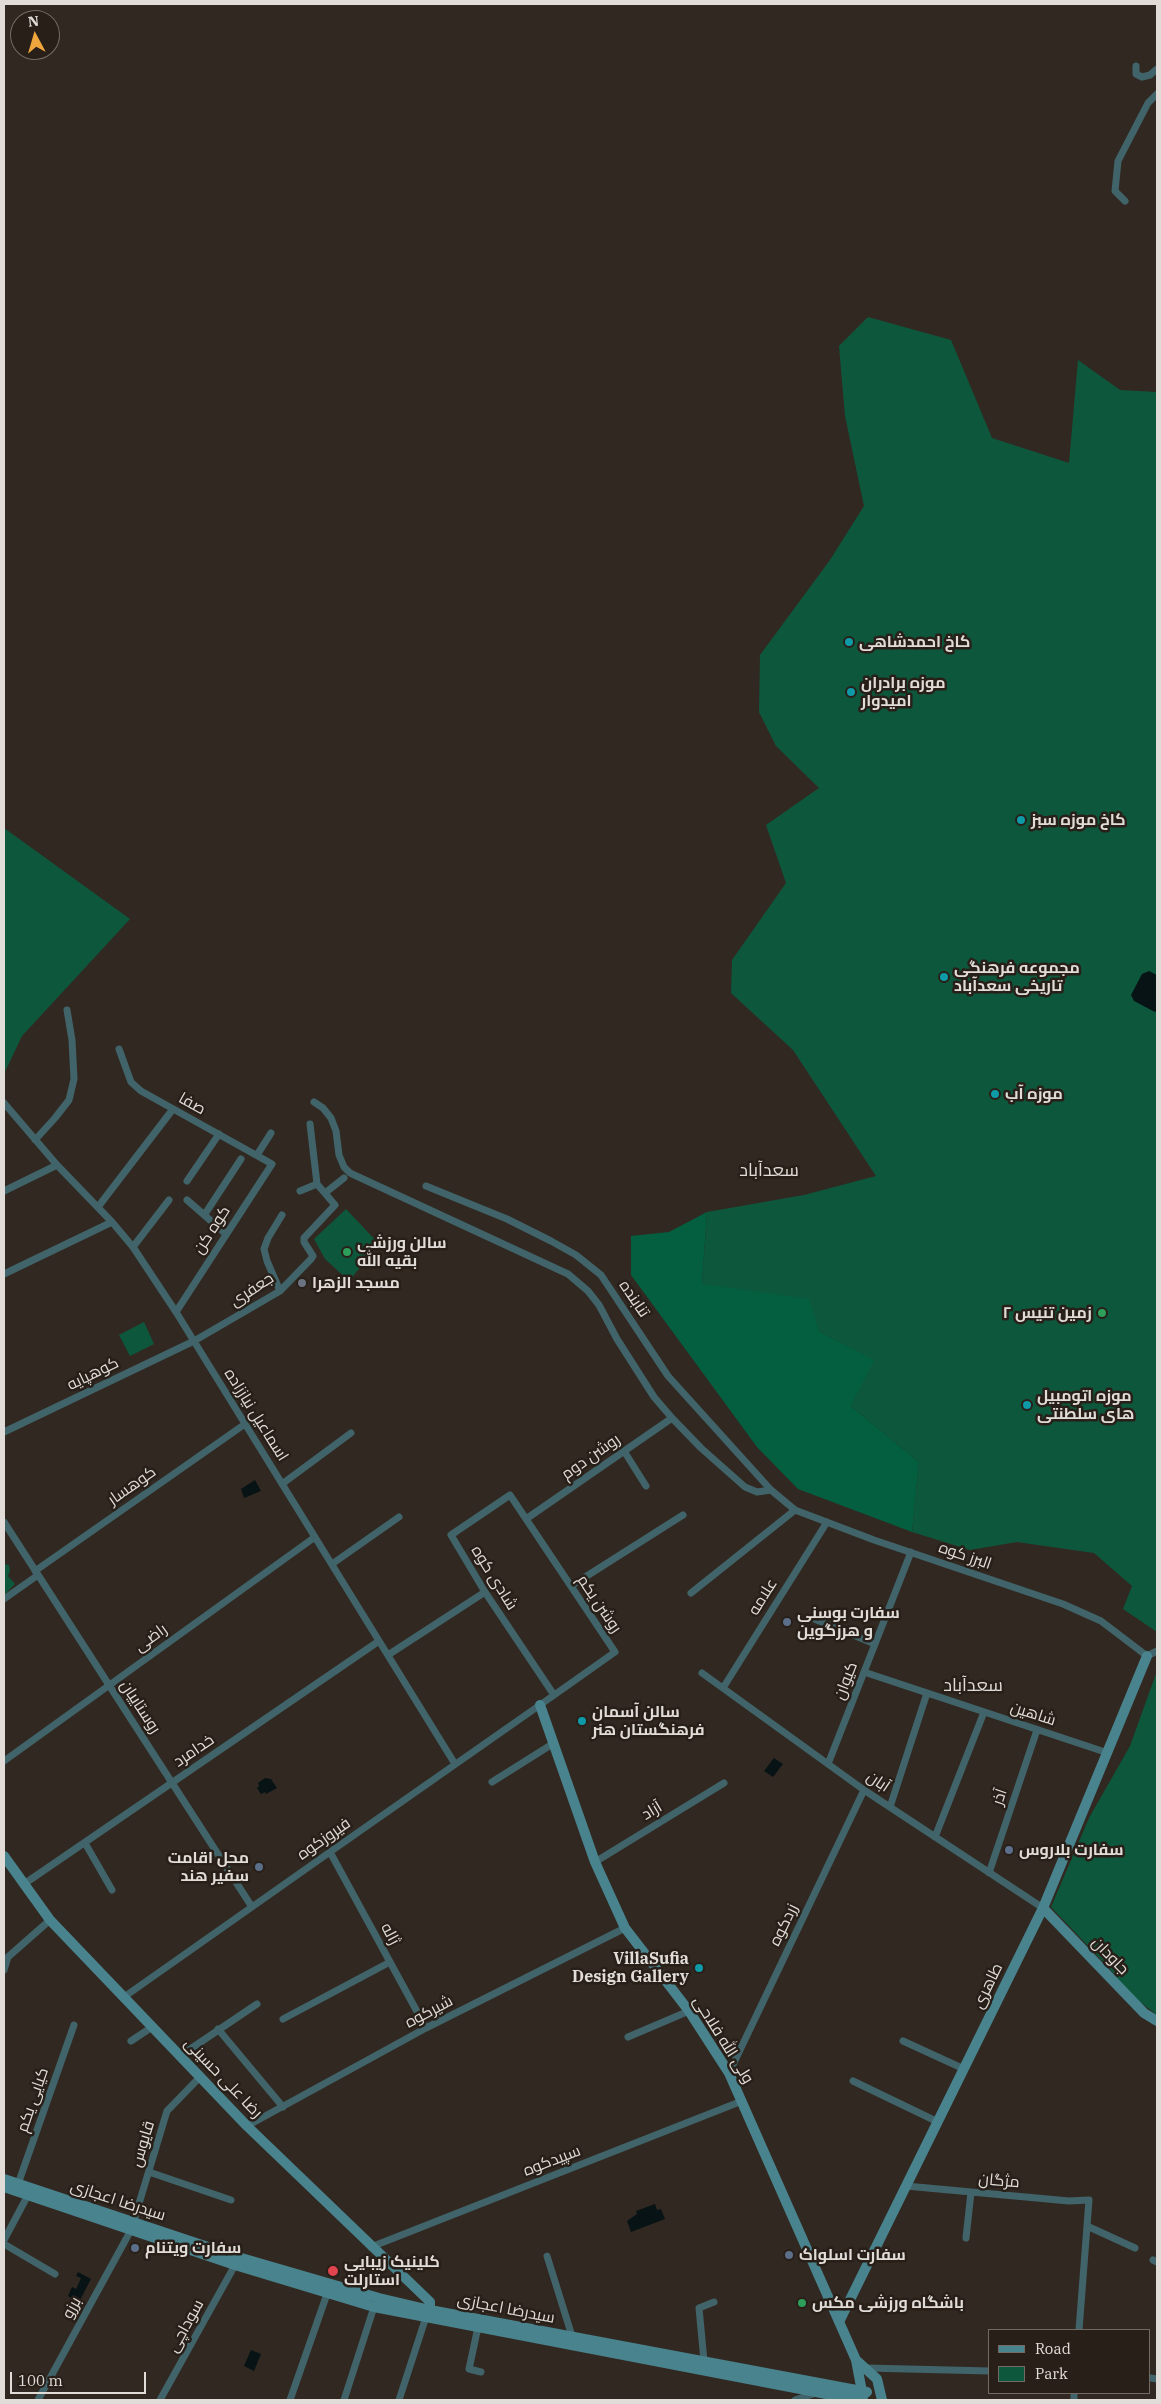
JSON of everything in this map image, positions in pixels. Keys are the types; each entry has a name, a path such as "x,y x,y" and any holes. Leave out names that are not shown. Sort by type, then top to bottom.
{"street":[{"path":"1136,66 1136,74 1142,77 1150,75 1157,69"},
{"path":"1125,201 1115,191 1118,161 1148,103 1157,94"},
{"path":"35,1140 56,1118 68,1100 74,1079 72,1040 67,1010"},
{"name":"صفا","path":"119,1049 131,1082 141,1091 272,1164"},
{"path":"314,1102 323,1108 331,1118 344,1167 363,1181 484,1234 568,1274 588,1291 599,1304 617,1340 654,1397 672,1418 745,1487 757,1492 771,1490"},
{"name":"اسماعیل نیاززاده","path":"4,1103 57,1165 112,1222 132,1247 176,1312 456,1764"},
{"path":"98,1207 173,1109"},
{"path":"310,1124 317,1184 325,1193 344,1178"},
{"path":"257,1155 271,1132"},
{"path":"187,1181 219,1134"},
{"path":"205,1214 241,1159"},
{"name":"کوه کن","path":"176,1312 272,1164"},
{"path":"4,1191 57,1165"},
{"path":"300,1191 317,1184"},
{"name":"تنابنده","path":"426,1186 507,1219 576,1255 601,1275 668,1376 771,1490"},
{"name":"جعفری","path":"194,1342 280,1290 313,1256 304,1242 304,1238 335,1205 325,1193"},
{"path":"132,1247 169,1200"},
{"path":"187,1200 226,1234"},
{"path":"280,1290 267,1262 264,1250 268,1238 282,1215"},
{"path":"4,1274 112,1222"},
{"name":"کوهپایه","path":"4,1432 194,1342"},
{"name":"روشن دوم","path":"526,1519 672,1418"},
{"name":"کوهسار","path":"4,1599 37,1573 245,1424"},
{"path":"282,1484 351,1433"},
{"path":"624,1451 646,1486"},
{"name":"البرز کوه","path":"771,1490 795,1510 1063,1604 1101,1621 1147,1656"},
{"name":"روشن یکم","path":"510,1495 615,1652 540,1705"},
{"name":"شادی کوه","path":"510,1495 451,1535 485,1592 554,1695"},
{"path":"691,1592 795,1510"},
{"path":"570,1586 683,1515"},
{"path":"332,1564 399,1517"},
{"name":"روستاییان","path":"4,1522 252,1907"},
{"name":"علامه","path":"723,1688 827,1522"},
{"name":"راضی","path":"4,1761 315,1537"},
{"name":"کیوان","path":"828,1764 911,1552"},
{"path":"388,1655 485,1592"},
{"path":"812,1618 875,1644"},
{"name":"خدامرد","path":"24,1884 379,1641"},
{"path":"1147,1656 1157,1651"},
{"name":"طاهری","path":"839,2322 1043,1908 1147,1656"},
{"name":"شاهین","path":"864,1672 1108,1753"},
{"name":"آبان","path":"702,1673 864,1790 1043,1908"},
{"path":"890,1807 927,1693"},
{"name":"فیروزکوه","path":"124,1997 540,1705"},
{"name":"ولی‌ الله فلاحی","path":"540,1705 594,1862 625,1928 689,2011 728,2073 839,2322 861,2364 863,2397"},
{"path":"935,1837 984,1712"},
{"name":"آذر","path":"989,1873 1037,1730"},
{"path":"492,1782 554,1743"},
{"name":"آزاد","path":"594,1862 724,1783"},
{"name":"زردکوه","path":"728,2073 864,1790"},
{"path":"85,1842 112,1890"},
{"name":"ژاله","path":"330,1852 426,2028"},
{"name":"رضا علی حسینی","path":"5,1860 50,1920 199,2078 371,2247 430,2302 428,2313"},
{"name":"جاودان","path":"1043,1908 1144,2013 1157,2021"},
{"path":"4,1970 8,1957 50,1920"},
{"name":"شیرکوه","path":"248,2126 426,2028 625,1928"},
{"path":"283,2019 390,1962"},
{"path":"180,2056 257,2004"},
{"path":"628,2037 689,2011"},
{"name":"کیایی یکم","path":"18,2184 74,2025"},
{"path":"131,2041 152,2027"},
{"path":"218,2029 283,2107"},
{"path":"903,2041 964,2069"},
{"name":"قایوس","path":"132,2226 167,2111 199,2078"},
{"path":"853,2081 938,2122"},
{"name":"سپیدکوه","path":"371,2247 742,2101"},
{"path":"149,2172 231,2200"},
{"name":"سیدرضا اعجازی","path":"4,2179 235,2265 374,2307 428,2313 572,2336 704,2362 863,2397"},
{"name":"مژگان","path":"906,2186 1069,2201 1089,2200 1087,2226"},
{"name":"سیدرضا اعجازی","path":"4,2187 329,2285 478,2327 817,2392 863,2397"},
{"path":"966,2238 971,2192"},
{"path":"4,2240 28,2195"},
{"name":"برزو","path":"38,2400 132,2226"},
{"path":"1079,2329 1087,2226 1135,2248"},
{"path":"4,2244 55,2274"},
{"path":"547,2256 572,2336"},
{"name":"سوداچی","path":"160,2400 235,2265"},
{"path":"290,2400 328,2294"},
{"path":"704,2362 699,2308 714,2302"},
{"path":"344,2400 374,2307"},
{"path":"399,2400 428,2313"},
{"path":"478,2327 469,2370 481,2372"},
{"path":"861,2364 988,2371"},
{"path":"861,2364 877,2379 882,2400"},
{"path":"795,2400 817,2392"}],"green space":[{"name":"مجموعه فرهنگی تاریخی سعدآباد","path":"868,317 951,340 992,438 1069,463 1078,360 1120,390 1157,392 1157,1632 1123,1609 1132,1586 1094,1553 1017,1542 970,1550 912,1532 919,1462 851,1406 873,1360 819,1331 702,1284 707,1212 804,1195 876,1176 793,1050 731,993 732,960 786,883 766,825 819,788 776,746 759,712 760,655 830,560 864,506 845,416 839,346"},
{"path":"4,828 130,919 22,1036 4,1074"},
{"name":"سالن ورزشی بقیه الله","path":"346,1209 379,1244 349,1281 325,1259 314,1239"},
{"path":"707,1212 702,1284 809,1299 819,1331 874,1360 851,1406 919,1462 912,1532 798,1489 757,1447 631,1275 631,1236 669,1232"},
{"path":"144,1322 154,1344 130,1356 119,1335"},
{"path":"4,1564 9,1565 10,1571 8,1576 15,1584 4,1595"},
{"path":"1157,1671 1157,2015 1130,1994 1109,1968 1051,1907 1089,1818 1130,1746"}],"shaded area":[{"path":"1149,971 1157,975 1157,1011 1155,1012 1134,1001 1131,995 1142,974"},
{"path":"255,1480 261,1491 244,1498 241,1489"},
{"path":"774,1758 783,1764 773,1777 764,1771"},
{"path":"265,1778 271,1779 277,1788 266,1794 265,1792 261,1794 257,1788 259,1786 258,1783"},
{"path":"655,2204 657,2210 661,2209 665,2219 631,2232 627,2221 637,2214 636,2211"},
{"path":"78,2272 91,2279 79,2302 68,2296 72,2287 76,2289 81,2278 76,2276"},
{"path":"251,2350 261,2354 254,2371 244,2366"}],"place":[{"name":"کاخ احمدشاهی","path":"849,642"},
{"name":"موزه برادران امیدوار","path":"851,692"},
{"name":"کاخ موزه سبز","path":"1021,820"},
{"name":"مجموعه فرهنگی تاریخی سعدآباد","path":"944,977"},
{"name":"موزه آب","path":"995,1094"},
{"name":"سالن ورزشی بقیه الله","path":"347,1252"},
{"name":"مسجد الزهرا","path":"302,1283"},
{"name":"زمین تنیس ۲","path":"1102,1313"},
{"name":"موزه اتومبیل های سلطنتی","path":"1027,1405"},
{"name":"سفارت بوسنی و هرزگوین","path":"787,1622"},
{"name":"سالن آسمان فرهنگستان هنر","path":"582,1721"},
{"name":"سفارت بلاروس","path":"1009,1850"},
{"name":"محل اقامت سفیر هند","path":"259,1867"},
{"name":"VillaSufia Design Gallery","path":"699,1968"},
{"name":"سفارت ویتنام","path":"135,2248"},
{"name":"سفارت اسلواک","path":"789,2255"},
{"name":"کلینیک زیبایی استارلت","path":"333,2271"},
{"name":"باشگاه ورزشی مکس","path":"802,2303"}],"district":[{"name":"سعدآباد","path":"769,1171"},
{"name":"سعدآباد","path":"973,1686"}]}
